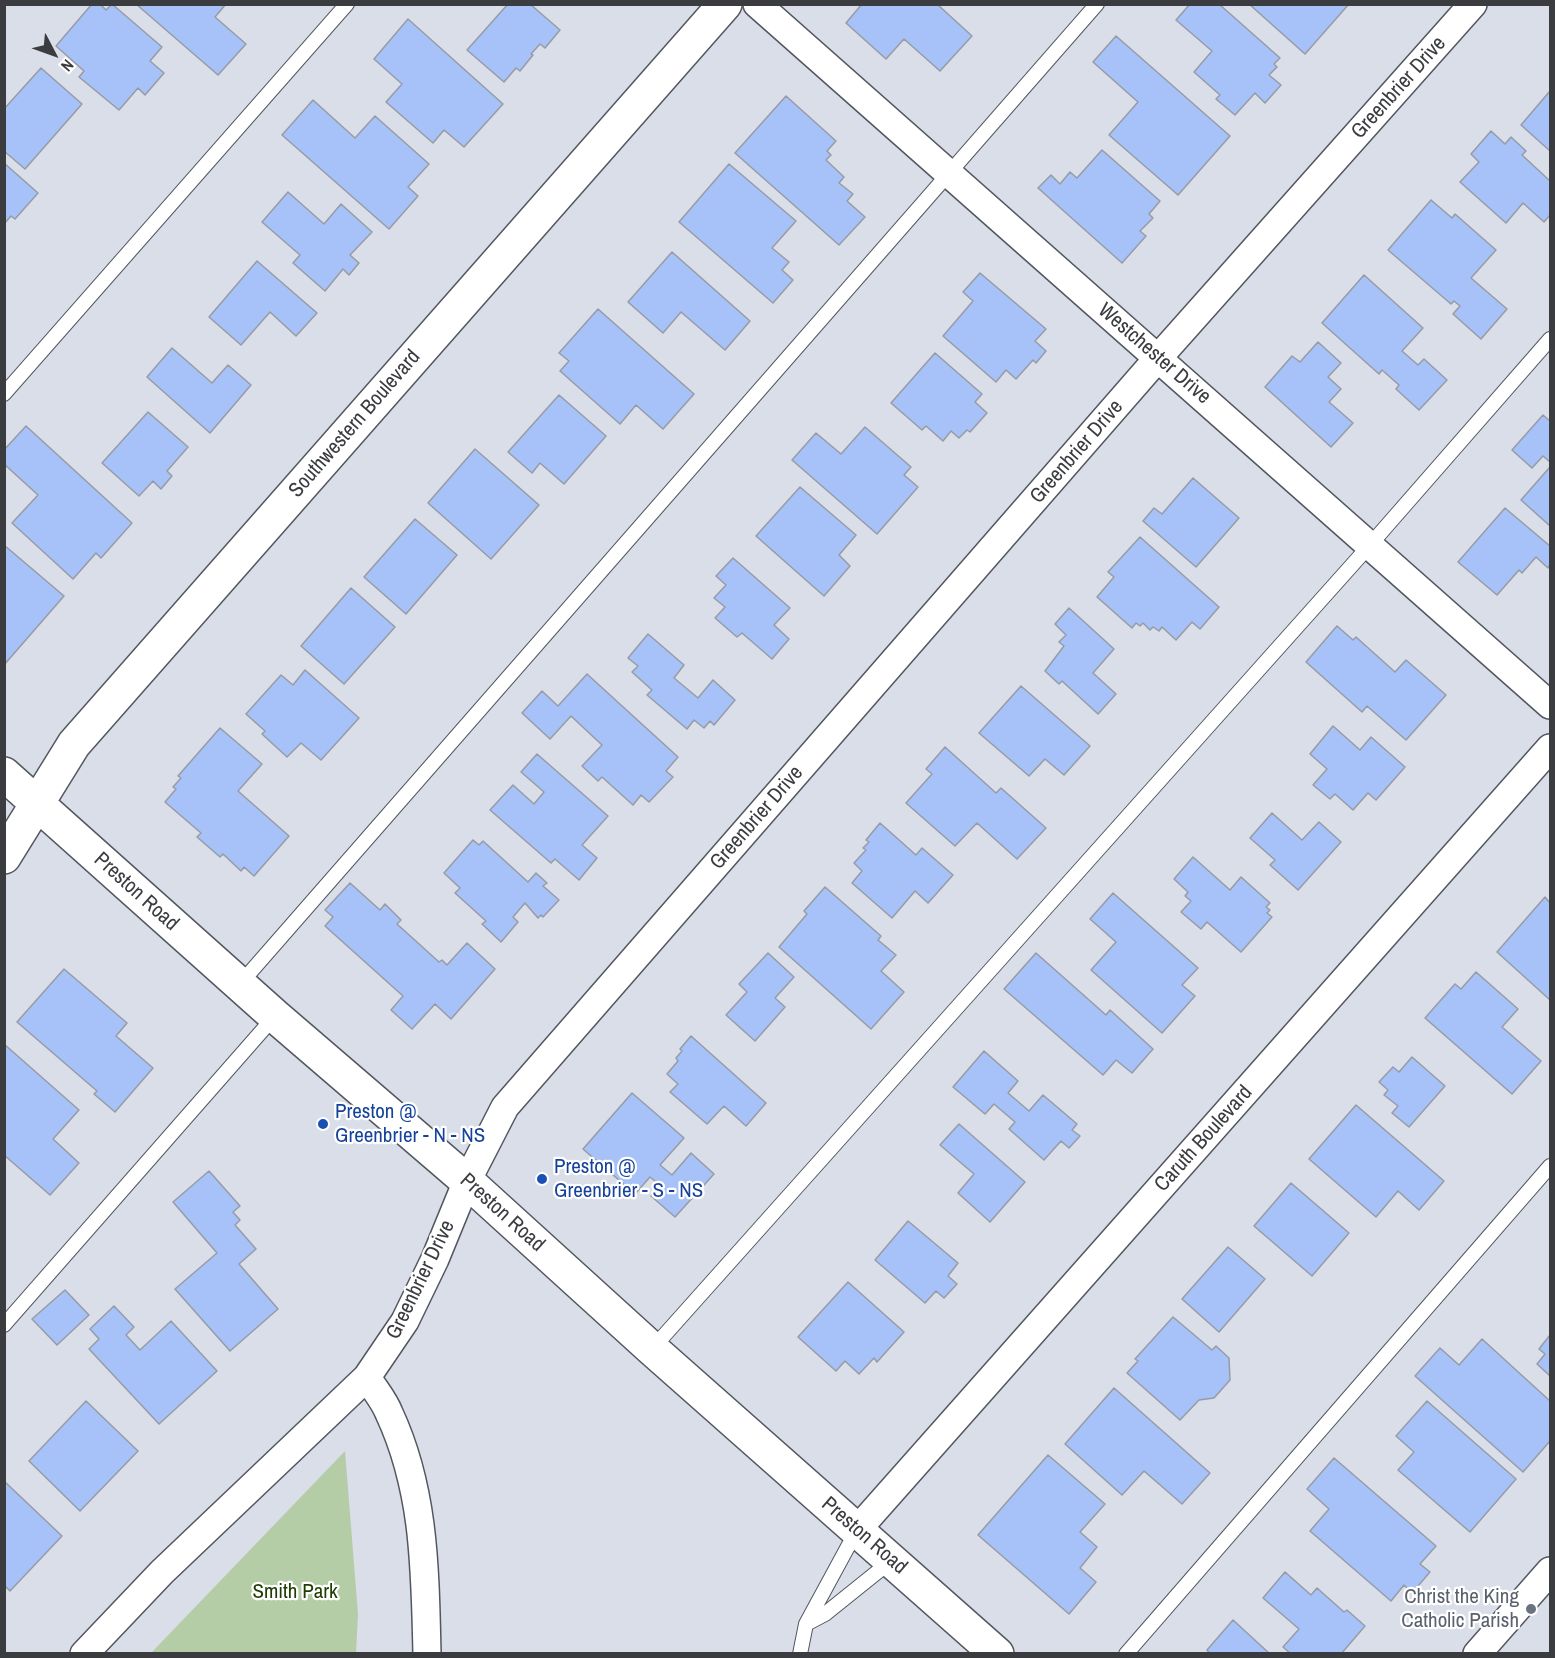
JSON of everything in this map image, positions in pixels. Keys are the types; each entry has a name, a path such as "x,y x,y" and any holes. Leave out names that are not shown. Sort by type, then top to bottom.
{"main road":[{"name":"Southwestern Boulevard","path":"4,857 74,744 725,4"},
{"name":"Preston Road","path":"4,774 275,1016 467,1181 652,1349 997,1653"}],"street":[{"name":"Westchester Drive","path":"757,4 1551,705"},
{"name":"Greenbrier Drive","path":"84,1653 162,1572 367,1377 405,1321 435,1259 467,1181 505,1107 1158,358 1473,4"},
{"name":"Caruth Boulevard","path":"857,1530 1551,748"},
{"path":"367,1377 389,1411 410,1468 424,1553 427,1653"},
{"path":"1477,1653 1551,1571"}],"lane":[{"path":"4,394 347,4"},
{"path":"240,984 1097,4"},
{"path":"652,1349 1551,339"},
{"path":"4,1325 275,1016"},
{"path":"1126,1653 1551,1166"},
{"path":"800,1653 806,1624 857,1530"},
{"path":"806,1624 825,1614 892,1560"}],"green space":[{"name":"Smith Park","path":"345,1451 358,1614 356,1653 151,1653"}],"building":[{"path":"92,4 100,4 106,10 112,4 162,47 150,61 164,73 145,95 138,88 119,110 79,77 84,71 56,46"},
{"path":"136,4 226,4 215,17 246,44 218,75"},
{"path":"508,4 530,4 560,30 545,48 540,44 520,71 516,68 504,82 467,50"},
{"path":"862,4 937,4 972,36 940,71 904,39 886,59 846,23"},
{"path":"1190,4 1219,4 1280,58 1274,64 1277,67 1269,75 1281,85 1265,103 1255,93 1235,115 1216,99 1220,95 1194,72 1212,51 1176,20"},
{"path":"1249,4 1349,4 1305,54"},
{"path":"408,19 503,104 464,147 444,130 433,143 386,102 402,84 374,59"},
{"path":"1116,36 1230,136 1178,195 1109,135 1138,102 1093,62"},
{"path":"41,68 82,104 25,169 4,151 4,109"},
{"path":"1550,91 1550,151 1521,125"},
{"path":"786,96 836,141 827,151 831,155 826,160 844,177 839,183 853,194 847,201 865,217 839,245 735,153"},
{"path":"313,100 355,138 375,116 429,164 408,187 418,196 389,229 282,135"},
{"path":"1491,131 1505,144 1511,137 1526,151 1522,155 1550,181 1550,215 1544,222 1523,203 1506,223 1460,182 1479,162 1471,154"},
{"path":"1102,150 1160,201 1149,214 1153,218 1140,231 1146,236 1122,263 1038,188 1051,175 1060,184 1070,172 1077,178"},
{"path":"4,163 38,193 15,219 11,216 4,224"},
{"path":"729,164 796,221 772,248 789,262 782,270 793,280 773,303 679,222"},
{"path":"288,192 324,224 341,204 372,232 350,255 359,263 349,275 343,269 325,291 293,263 300,255 262,222"},
{"path":"1431,200 1452,218 1455,214 1496,250 1471,278 1507,309 1481,339 1453,314 1460,306 1454,301 1451,304 1388,250"},
{"path":"672,252 750,321 725,350 681,312 663,333 628,302"},
{"path":"257,261 317,313 296,336 270,312 241,345 209,317"},
{"path":"980,273 1046,329 1035,341 1046,351 1036,363 1033,360 1016,379 1006,370 996,382 943,336 973,301 963,292"},
{"path":"1364,275 1423,328 1402,351 1418,365 1424,359 1447,380 1419,410 1396,389 1399,385 1382,370 1379,374 1322,323"},
{"path":"598,309 694,394 663,429 636,405 620,424 560,371 569,361 559,353"},
{"path":"1318,342 1341,363 1328,377 1341,389 1329,402 1353,423 1331,447 1265,387 1292,356 1300,362"},
{"path":"172,348 212,383 228,365 251,385 210,433 147,377"},
{"path":"935,353 982,394 975,402 987,413 970,432 967,430 959,438 951,431 943,441 926,426 922,430 891,403"},
{"path":"559,395 606,436 564,484 540,463 532,473 508,452"},
{"path":"148,412 188,447 167,471 172,476 161,489 153,481 139,496 102,463"},
{"path":"1543,415 1550,421 1550,462 1543,456 1532,468 1512,450"},
{"path":"26,426 132,523 101,558 96,553 73,579 12,523 38,495 4,464 4,450"},
{"path":"865,427 911,467 904,475 918,487 877,534 792,460 816,433 841,454"},
{"path":"475,449 539,505 491,559 428,503"},
{"path":"1550,467 1550,526 1521,500"},
{"path":"1193,478 1239,518 1196,567 1143,521 1154,508 1162,514"},
{"path":"800,487 856,535 839,555 850,566 824,596 756,536"},
{"path":"1505,508 1550,546 1550,564 1548,568 1536,557 1522,573 1519,570 1497,595 1458,562"},
{"path":"415,519 457,555 406,614 364,577"},
{"path":"1140,537 1219,607 1200,629 1192,622 1176,640 1162,627 1159,631 1153,627 1150,630 1143,623 1140,626 1136,623 1132,628 1097,597 1114,577 1108,572"},
{"path":"4,545 64,596 4,665"},
{"path":"733,558 790,608 774,625 789,639 772,659 742,633 737,637 715,618 725,607 714,598 726,585 716,576"},
{"path":"351,588 395,627 344,684 301,646"},
{"path":"1069,608 1114,649 1093,673 1116,694 1098,714 1062,681 1059,684 1045,671 1064,646 1059,642 1066,635 1055,624"},
{"path":"1337,626 1353,640 1356,637 1395,672 1406,660 1446,695 1406,740 1367,706 1362,712 1306,662"},
{"path":"648,634 684,665 674,678 698,698 713,680 735,700 714,725 710,721 704,728 694,720 687,729 647,695 652,690 632,672 638,666 628,658"},
{"path":"305,670 359,718 321,760 301,743 287,757 262,734 265,731 246,714 281,675 293,685"},
{"path":"587,674 678,757 666,771 673,777 649,802 641,795 633,805 602,777 598,781 582,766 602,745 571,716 550,739 522,713 542,691 558,706"},
{"path":"1021,686 1090,746 1064,775 1045,759 1029,776 979,733"},
{"path":"1333,726 1360,750 1371,737 1405,767 1376,800 1368,793 1353,810 1335,794 1330,799 1313,785 1327,769 1310,754"},
{"path":"220,728 262,764 238,791 289,836 254,876 244,867 241,871 223,854 220,857 197,837 201,833 165,802 176,789 173,787 181,778 178,776"},
{"path":"945,747 996,793 1001,788 1046,828 1017,859 977,823 955,846 906,803 932,774 926,769"},
{"path":"537,754 608,816 582,845 597,858 579,880 555,859 551,863 490,810 513,785 534,804 544,792 521,772"},
{"path":"1272,813 1302,840 1319,822 1341,842 1298,890 1270,865 1275,860 1250,838"},
{"path":"880,823 916,855 922,848 953,875 928,903 915,891 892,918 852,883 862,871 854,863 866,850 863,848 869,842 866,840"},
{"path":"473,840 479,845 483,841 528,882 536,873 547,883 543,886 559,900 543,917 541,915 538,918 525,903 513,917 518,922 501,942 482,924 486,921 455,893 460,888 444,873"},
{"path":"1193,857 1230,890 1241,877 1270,903 1266,907 1270,910 1267,913 1272,917 1241,952 1207,922 1201,929 1181,912 1191,901 1185,896 1188,892 1174,879"},
{"path":"350,883 380,910 385,904 401,920 397,924 439,962 442,960 447,965 467,943 495,969 451,1019 435,1004 412,1029 391,1010 403,996 325,926 333,917 325,910"},
{"path":"825,887 881,936 878,940 896,955 881,971 904,992 871,1029 779,947 807,914 804,911"},
{"path":"1113,893 1198,968 1182,985 1195,996 1162,1033 1091,970 1116,942 1090,919"},
{"path":"1545,897 1550,903 1550,1000 1497,952"},
{"path":"768,953 794,977 775,998 785,1007 755,1041 726,1015 747,992 739,984"},
{"path":"1036,953 1106,1015 1110,1010 1153,1049 1132,1073 1116,1060 1103,1075 1004,989"},
{"path":"64,969 127,1023 116,1036 153,1068 115,1112 94,1094 97,1091 17,1022"},
{"path":"1476,972 1518,1009 1502,1027 1541,1061 1512,1094 1425,1018 1455,984 1461,989"},
{"path":"691,1036 766,1103 746,1126 724,1106 707,1124 670,1092 678,1084 667,1074 678,1061 676,1058 682,1051 680,1049"},
{"path":"4,1044 79,1110 53,1139 79,1163 50,1195 4,1155"},
{"path":"984,1051 1018,1081 1008,1093 1029,1111 1043,1095 1077,1124 1072,1130 1080,1136 1069,1148 1061,1141 1044,1160 1009,1129 1015,1122 994,1104 985,1114 953,1087"},
{"path":"1412,1057 1445,1086 1409,1127 1392,1113 1398,1106 1384,1095 1388,1090 1379,1082 1393,1067 1399,1072"},
{"path":"632,1093 684,1138 660,1165 672,1175 691,1153 714,1174 675,1217 651,1196 661,1186 650,1177 635,1194 583,1149"},
{"path":"1356,1105 1444,1181 1419,1210 1398,1191 1376,1217 1309,1159"},
{"path":"959,1124 1025,1182 990,1222 958,1193 974,1174 940,1145"},
{"path":"209,1171 240,1206 233,1212 240,1220 235,1225 256,1249 239,1264 278,1309 230,1351 175,1289 217,1253 173,1202"},
{"path":"1291,1183 1349,1233 1312,1276 1254,1226"},
{"path":"908,1221 958,1263 948,1276 957,1284 944,1298 936,1291 925,1303 875,1260"},
{"path":"1228,1247 1265,1279 1219,1332 1182,1299"},
{"path":"848,1282 904,1332 877,1362 874,1358 859,1374 845,1361 836,1371 798,1337"},
{"path":"65,1290 89,1315 57,1345 32,1319"},
{"path":"114,1306 134,1327 126,1335 140,1350 171,1321 217,1371 159,1424 89,1349 99,1339 90,1329"},
{"path":"1173,1317 1212,1350 1216,1346 1229,1358 1230,1380 1214,1398 1199,1400 1180,1420 1127,1373 1138,1361 1135,1359"},
{"path":"1550,1335 1550,1376 1537,1364 1545,1354 1539,1349"},
{"path":"1482,1339 1550,1401 1550,1441 1523,1472 1415,1376 1440,1348 1459,1365"},
{"path":"1114,1388 1210,1473 1182,1504 1144,1471 1122,1495 1065,1444"},
{"path":"86,1401 138,1451 80,1511 29,1461"},
{"path":"1427,1401 1516,1479 1470,1532 1398,1470 1414,1452 1396,1436"},
{"path":"1048,1455 1105,1504 1080,1532 1097,1547 1080,1568 1096,1582 1069,1614 978,1535"},
{"path":"1334,1458 1436,1546 1420,1564 1430,1572 1412,1593 1404,1585 1391,1601 1310,1531 1329,1509 1307,1489"},
{"path":"4,1481 62,1536 10,1591 4,1585"},
{"path":"1285,1572 1311,1595 1317,1588 1344,1612 1347,1610 1365,1626 1341,1654 1291,1654 1283,1647 1299,1629 1263,1598"},
{"path":"1233,1620 1270,1654 1210,1654 1207,1650"}],"place":[{"name":"Preston @ Greenbrier - N - NS","path":"323,1124"},
{"name":"Preston @ Greenbrier - S - NS","path":"542,1179"},
{"name":"Christ the King Catholic Parish","path":"1531,1609"}]}
